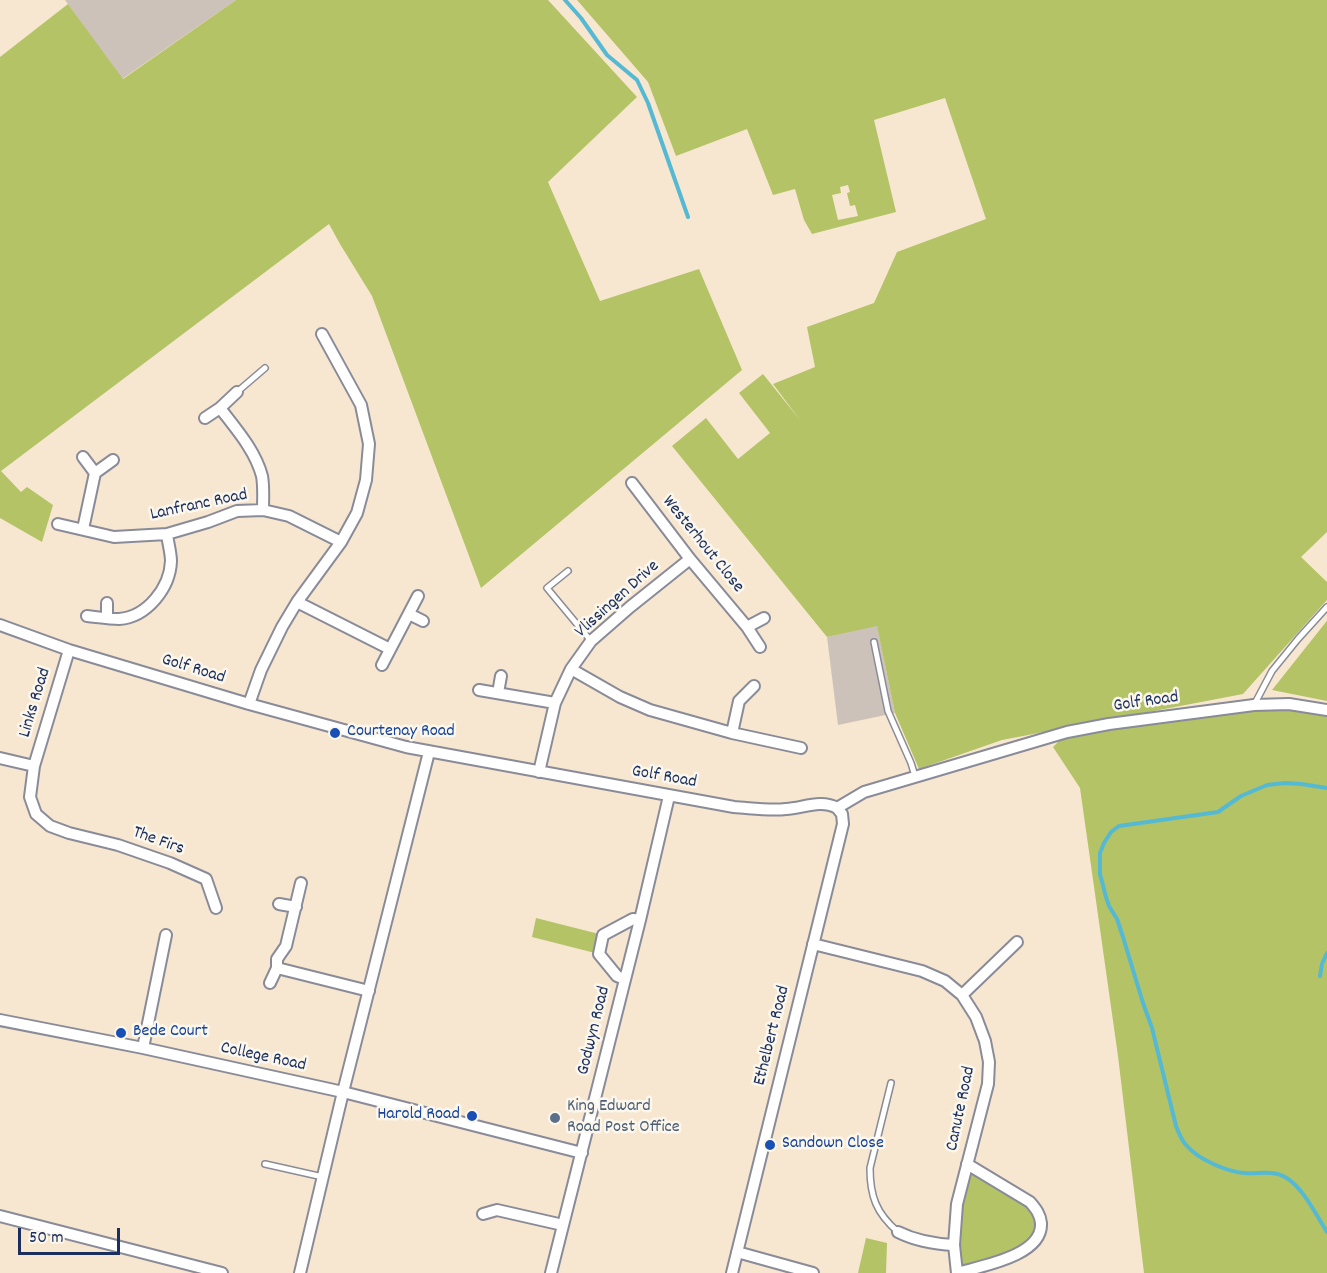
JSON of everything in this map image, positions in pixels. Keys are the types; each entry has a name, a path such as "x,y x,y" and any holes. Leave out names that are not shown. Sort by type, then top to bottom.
{"street":[{"path":"249,704 261,670 282,627 357,513 366,480 369,444 361,405 322,334"},
{"path":"205,418 237,392"},
{"path":"220,408 254,457 262,477 263,510"},
{"path":"83,457 95,473"},
{"path":"82,530 95,473 113,460"},
{"name":"Westerhout Close","path":"632,483 690,559 747,627 760,647"},
{"name":"Lanfranc Road","path":"58,524 114,537 167,534 237,511 263,510 289,516 340,542"},
{"path":"87,616 121,619 137,614 152,604 165,586 171,562 167,534"},
{"name":"Vlissingen Drive","path":"539,772 555,703 571,669 591,641 690,559"},
{"path":"382,665 418,596"},
{"path":"297,602 390,649"},
{"path":"107,603 107,618"},
{"path":"409,614 423,621"},
{"path":"747,627 764,618"},
{"name":"Golf Road","path":"0,625 69,650 249,704 406,747 734,807 786,809 819,803 831,804 837,808 864,792 915,776 1067,732 1109,724 1254,705 1289,704 1327,710"},
{"name":"Links Road","path":"69,650 34,766 30,797 36,814 50,826 69,833"},
{"path":"571,669 636,705 650,710 732,733 801,748"},
{"path":"498,693 501,676"},
{"path":"732,733 739,701 754,686"},
{"path":"479,690 555,703"},
{"path":"300,1273 429,752"},
{"name":"Links Road","path":"0,758 34,766"},
{"name":"Godwyn Road","path":"551,1273 669,796"},
{"name":"Ethelbert Road","path":"732,1273 843,824 842,814 837,808"},
{"name":"The Firs","path":"69,833 118,845 170,863 206,879 216,908"},
{"path":"270,983 277,968 277,960 286,946 301,883"},
{"path":"279,904 296,907"},
{"path":"624,979 617,976 599,954 603,935 633,919 640,920"},
{"path":"143,1048 166,935"},
{"path":"962,995 1017,942"},
{"name":"Canute Road","path":"813,944 922,971 945,981 962,995 976,1017 986,1041 989,1062 988,1084 957,1204 954,1245 957,1273 1015,1256 1034,1243 1041,1226 1037,1209 1030,1202 968,1164"},
{"path":"277,968 369,991"},
{"name":"College Road","path":"0,1020 143,1048 343,1092 582,1153"},
{"path":"483,1214 497,1210 563,1225"},
{"path":"0,1216 222,1273"},
{"path":"898,1232 927,1242 954,1245"},
{"path":"737,1252 813,1273"}],"lane":[{"path":"237,392 265,368"},
{"path":"567,571 547,588 591,641"},
{"path":"1254,705 1272,671 1327,607"},
{"path":"874,642 888,711 915,776"},
{"path":"891,1083 870,1168 870,1177 876,1206 886,1221 898,1232"},
{"path":"265,1164 323,1177"}],"shaded area":[{"path":"65,0 236,0 122,79"},
{"path":"877,625 895,713 838,725 827,637"}],"green space":[{"path":"236,0 548,0 637,97 548,182 600,301 699,269 742,370 481,588 372,296 329,224 1,471 21,492 27,487 53,505 42,542 0,518 0,57 68,4 123,79"},
{"path":"577,0 1327,0 1327,532 1301,557 1327,582 1327,600 1243,694 1002,740 919,769 895,713 877,626 827,637 672,446 706,418 738,459 770,433 739,393 763,374 800,420 773,384 815,367 807,327 874,303 897,252 986,219 945,98 874,120 896,212 812,234 804,220 795,189 773,195 747,129 676,156 648,82","holes":["848,185 850,192 847,193 850,206 855,205 858,216 838,220 832,195 841,193 840,187"]},
{"path":"1326,622 1327,701 1272,690"},
{"path":"1268,707 1327,713 1327,1273 1144,1273 1118,1056 1080,788 1053,747 1059,741 1078,734"},
{"path":"536,918 603,935 599,954 532,937"},
{"path":"967,1164 1037,1210 1034,1243 957,1273 954,1245"},
{"path":"866,1238 887,1243 886,1273 858,1273"}],"waterway":[{"path":"565,0 607,55 637,80 648,103 688,217"},
{"path":"1327,788 1285,783 1267,785 1241,796 1218,812 1119,826 1111,832 1100,853 1100,874 1106,897 1117,919 1152,1028 1176,1126 1182,1139 1198,1156 1221,1167 1237,1172 1270,1173 1285,1177 1298,1187 1327,1232"},
{"path":"1320,976 1327,953"}],"place":[{"name":"Courtenay Road","path":"335,733"},
{"name":"Bede Court","path":"121,1033"},
{"name":"Harold Road","path":"472,1116"},
{"name":"King Edward Road Post Office","path":"555,1118"},
{"name":"Sandown Close","path":"770,1145"}]}
